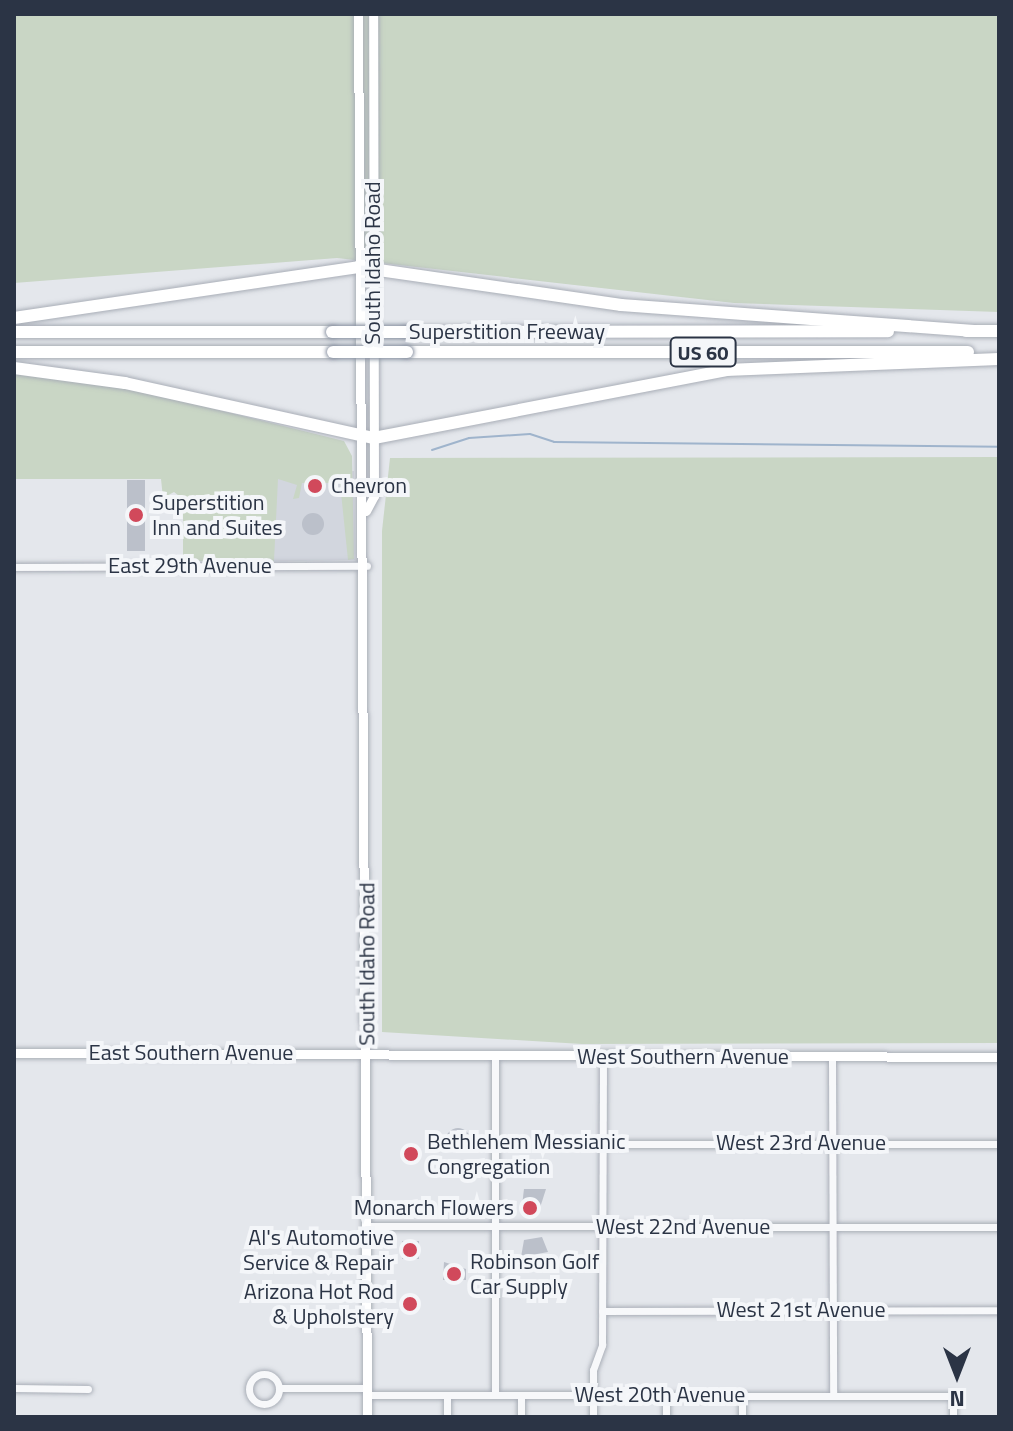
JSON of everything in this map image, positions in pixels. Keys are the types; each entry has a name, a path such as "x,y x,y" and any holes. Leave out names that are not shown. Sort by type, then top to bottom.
{"highway":[{"path":"14,318 358,267 621,305 974,331"},
{"name":"Superstition Freeway","path":"14,332 999,331"},
{"name":"Superstition Freeway","path":"14,352 999,352"},
{"path":"14,368 125,383 374,438 726,370 999,359"}],"main road":[{"name":"South Idaho Road","path":"358,14 359,437 366,511 367,566 367,1417"},
{"name":"South Idaho Road","path":"366,511 374,496 373,14"},
{"name":"East Southern Avenue","path":"14,1053 367,1053"},
{"name":"West Southern Avenue","path":"367,1053 495,1057 999,1057"}],"street":[{"name":"East 29th Avenue","path":"14,567 367,566"},
{"path":"495,1057 495,1395"},
{"path":"593,1417 602,1311 603,1057"},
{"path":"832,1057 833,1395"},
{"name":"West 23rd Avenue","path":"603,1144 999,1144"},
{"name":"West 22nd Avenue","path":"368,1226 999,1227"},
{"name":"West 21st Avenue","path":"602,1311 999,1310"},
{"path":"262,1374 279,1388 268,1403 250,1392 262,1374"},
{"path":"14,1388 88,1389"},
{"name":"West 20th Avenue","path":"279,1388 447,1395 953,1396 953,1417"},
{"path":"447,1395 447,1417"},
{"path":"521,1395 521,1417"},
{"path":"666,1395 666,1417"},
{"path":"742,1395 742,1417"}],"shaded area":[{"path":"354,471 356,560 274,561 272,472"}],"green space":[{"path":"14,14 999,14 999,312 734,303 337,258 14,283"},
{"path":"14,373 125,387 344,441 352,456 354,559 348,560 340,483 302,483 299,498 293,499 297,485 278,479 274,561 183,561 183,499 174,492 163,498 161,479 14,479"},
{"path":"999,457 999,1043 582,1044 382,1032 382,531 390,458"}],"building":[{"name":"Superstition Inn and Suites","path":"127,480 145,480 145,551 127,551"},
{"name":"Chevron","path":"313,513 321,516 324,524 321,532 313,535 305,532 302,524 305,516"},
{"path":"458,1128 467,1131 470,1140 467,1149 458,1152 449,1149 446,1140 449,1131"},
{"path":"524,1189 546,1189 538,1214 521,1214"},
{"path":"542,1237 548,1252 521,1257 524,1240"},
{"name":"Al's Automotive Service & Repair","path":"402,1241 419,1241 419,1259 402,1259"},
{"name":"Robinson Golf Car Supply","path":"444,1262 466,1269 466,1280 443,1280"}],"waterway":[{"path":"432,450 469,438 530,434 554,442 999,447"}],"place":[{"name":"Chevron","path":"315,486"},
{"name":"Superstition Inn and Suites","path":"136,515"},
{"name":"Bethlehem Messianic Congregation","path":"411,1154"},
{"name":"Monarch Flowers","path":"530,1208"},
{"name":"Al's Automotive Service & Repair","path":"410,1250"},
{"name":"Robinson Golf Car Supply","path":"454,1274"},
{"name":"Arizona Hot Rod & Upholstery","path":"410,1304"}]}
